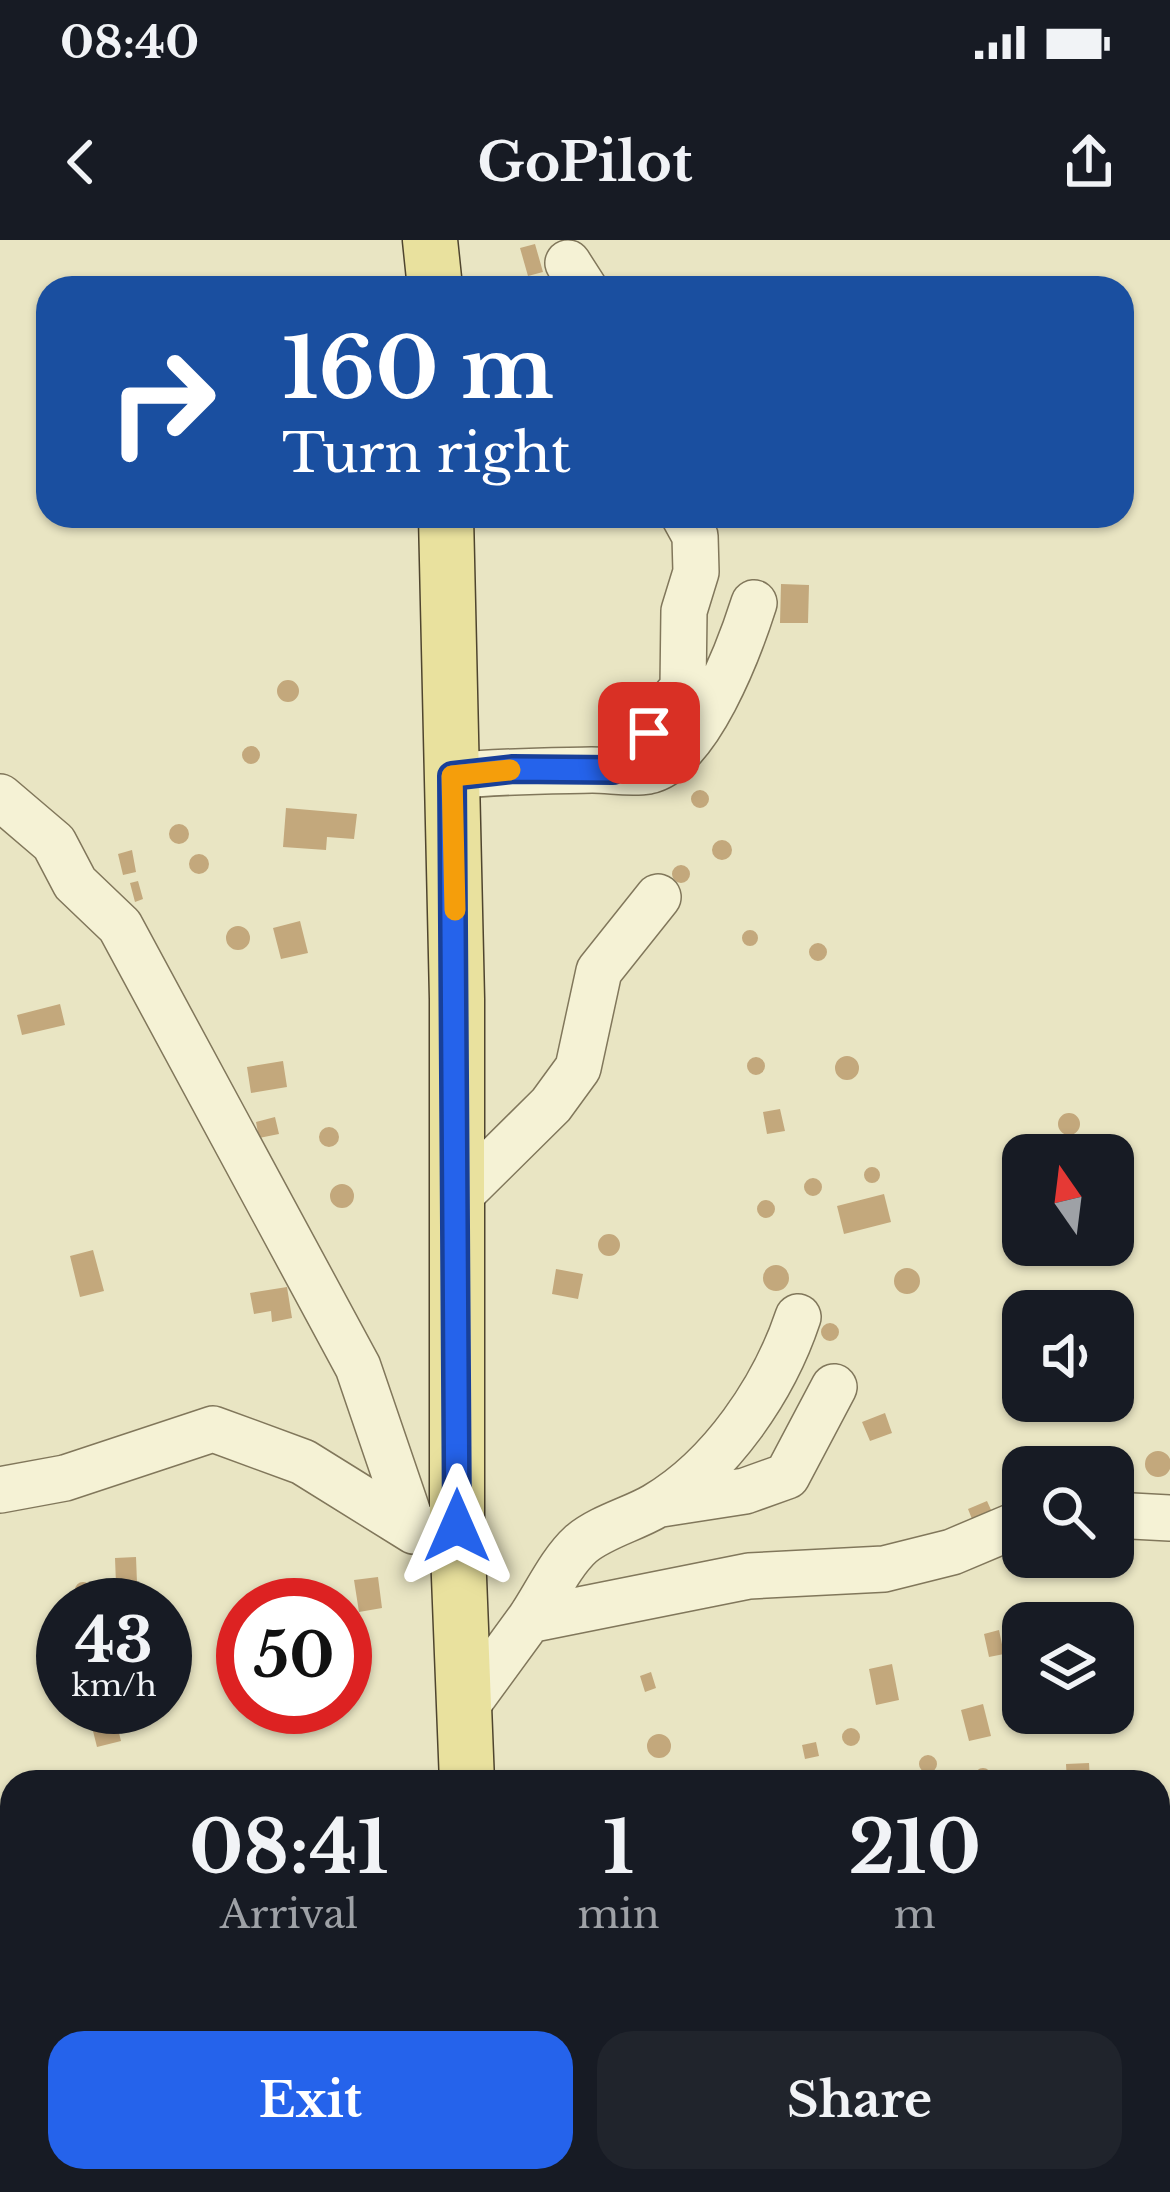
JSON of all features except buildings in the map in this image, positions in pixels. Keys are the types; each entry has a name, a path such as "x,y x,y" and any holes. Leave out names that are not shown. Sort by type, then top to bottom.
{"main road":[{"path":"430,240 434,276"},
{"path":"446,528 457,1198 435,1528 464,1708 467,1770"}],"street":[{"path":"613,770 683,688 684,611 696,572 691,528"},
{"path":"452,776 513,769 650,770 673,759 690,742 735,662 754,603"},
{"path":"0,797 54,843 75,883 121,926 358,1367 435,1528"},
{"path":"457,1198 551,1105 578,1068 599,971 658,896"},
{"path":"464,1708 581,1544 658,1504 692,1479 741,1423 780,1364 798,1317"},
{"path":"658,1504 745,1491 787,1476 834,1387"},
{"path":"0,1490 64,1478 213,1429 303,1462 435,1528"},
{"path":"1134,1516 1170,1518"},
{"path":"529,1621 749,1576 884,1569 952,1552 1002,1531"}],"slow traffic":[{"path":"455,910 452,776 510,770"}],"route":[{"path":"457,1526 452,776 513,769 613,770 649,733"}]}
